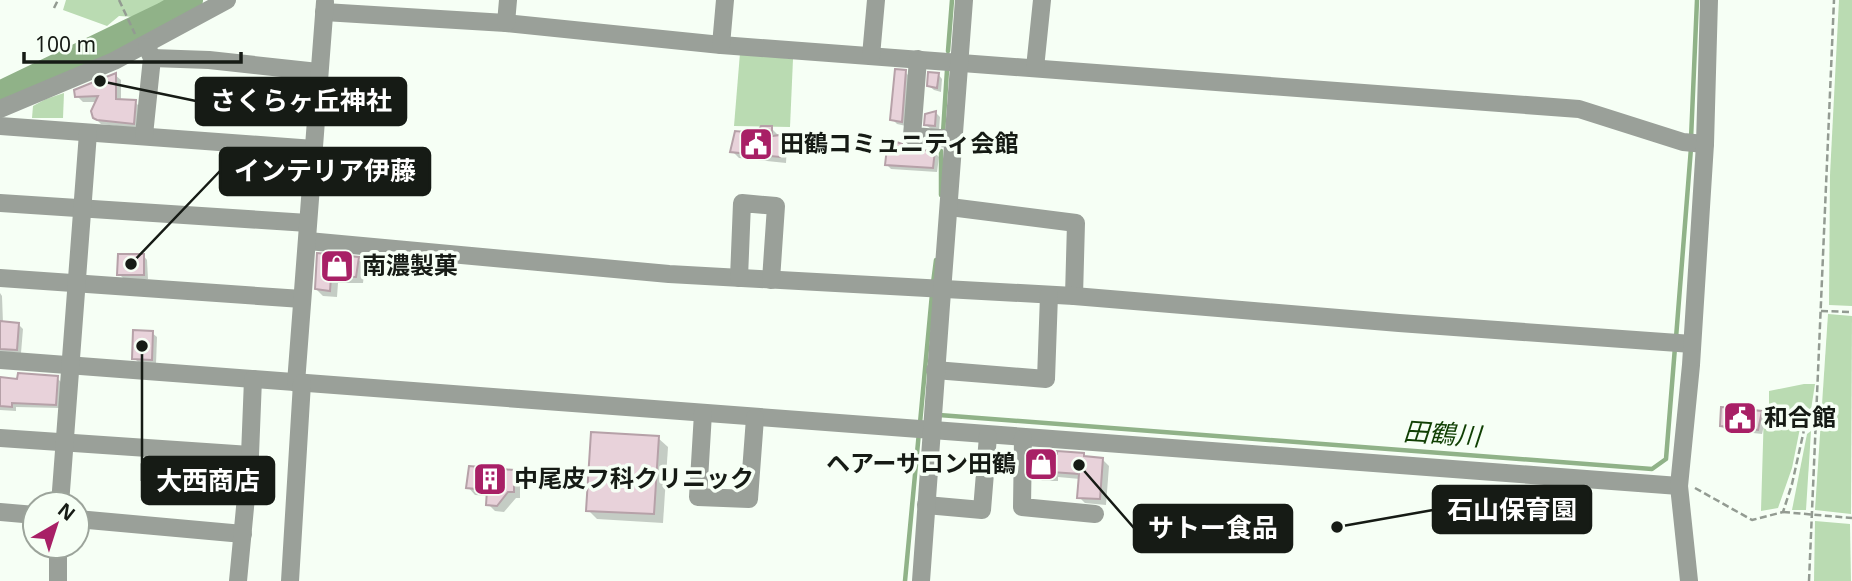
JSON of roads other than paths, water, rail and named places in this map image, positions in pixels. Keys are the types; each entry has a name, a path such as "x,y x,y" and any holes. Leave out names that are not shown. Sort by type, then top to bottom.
{"street":[{"path":"0,109 146,49 227,0"},
{"path":"506,23 508,0"},
{"path":"721,45 725,0"},
{"path":"871,56 876,0"},
{"path":"921,581 926,505 925,430 933,403 944,289 964,0"},
{"path":"1035,68 1042,0"},
{"path":"1689,581 1679,483 1690,343 1696,143 1709,0"},
{"path":"290,581 302,299 325,6 721,45 1579,109 1696,143"},
{"path":"146,49 209,60 318,72"},
{"path":"144,135 146,49"},
{"path":"918,59 912,136 954,139"},
{"path":"0,126 314,149"},
{"path":"61,490 88,133"},
{"path":"0,203 83,208 669,274 1074,296 1690,343"},
{"path":"739,278 742,204 776,206 771,279"},
{"path":"950,207 1076,222 1074,296"},
{"path":"0,278 302,299"},
{"path":"935,370 1046,379 1049,295"},
{"path":"0,360 988,436 1679,483"},
{"path":"239,581 250,455 253,379"},
{"path":"703,413 698,497 749,499 755,418"},
{"path":"926,505 982,510 988,436"},
{"path":"0,438 250,455"},
{"path":"1023,438 1021,507 1096,514"},
{"path":"0,512 21,514"},
{"path":"91,520 243,534"},
{"path":"58,560 58,581"}],"waterway":[{"path":"0,94 190,0"},
{"path":"948,51 952,0"},
{"name":"田鶴川","path":"1691,139 1697,0"},
{"path":"943,133 947,70"},
{"name":"田鶴川","path":"1676,338 1691,148"},
{"path":"941,151 941,195"},
{"path":"933,283 936,260"},
{"path":"920,423 932,294"},
{"name":"田鶴川","path":"939,415 1652,469 1666,459 1675,347"},
{"name":"田鶴川","path":"905,581 919,432"}],"place":[{"name":"さくらヶ丘神社","path":"100,81"},
{"name":"田鶴コミュニティ会館","path":"756,144"},
{"name":"インテリア伊藤","path":"131,264"},
{"name":"南濃製菓","path":"337,266"},
{"name":"大西商店","path":"142,346"},
{"name":"和合館","path":"1740,418"},
{"name":"ヘアーサロン田鶴","path":"1041,464"},
{"name":"サトー食品","path":"1079,465"},
{"name":"中尾皮フ科クリニック","path":"490,479"},
{"name":"石山保育園","path":"1337,527"}]}
